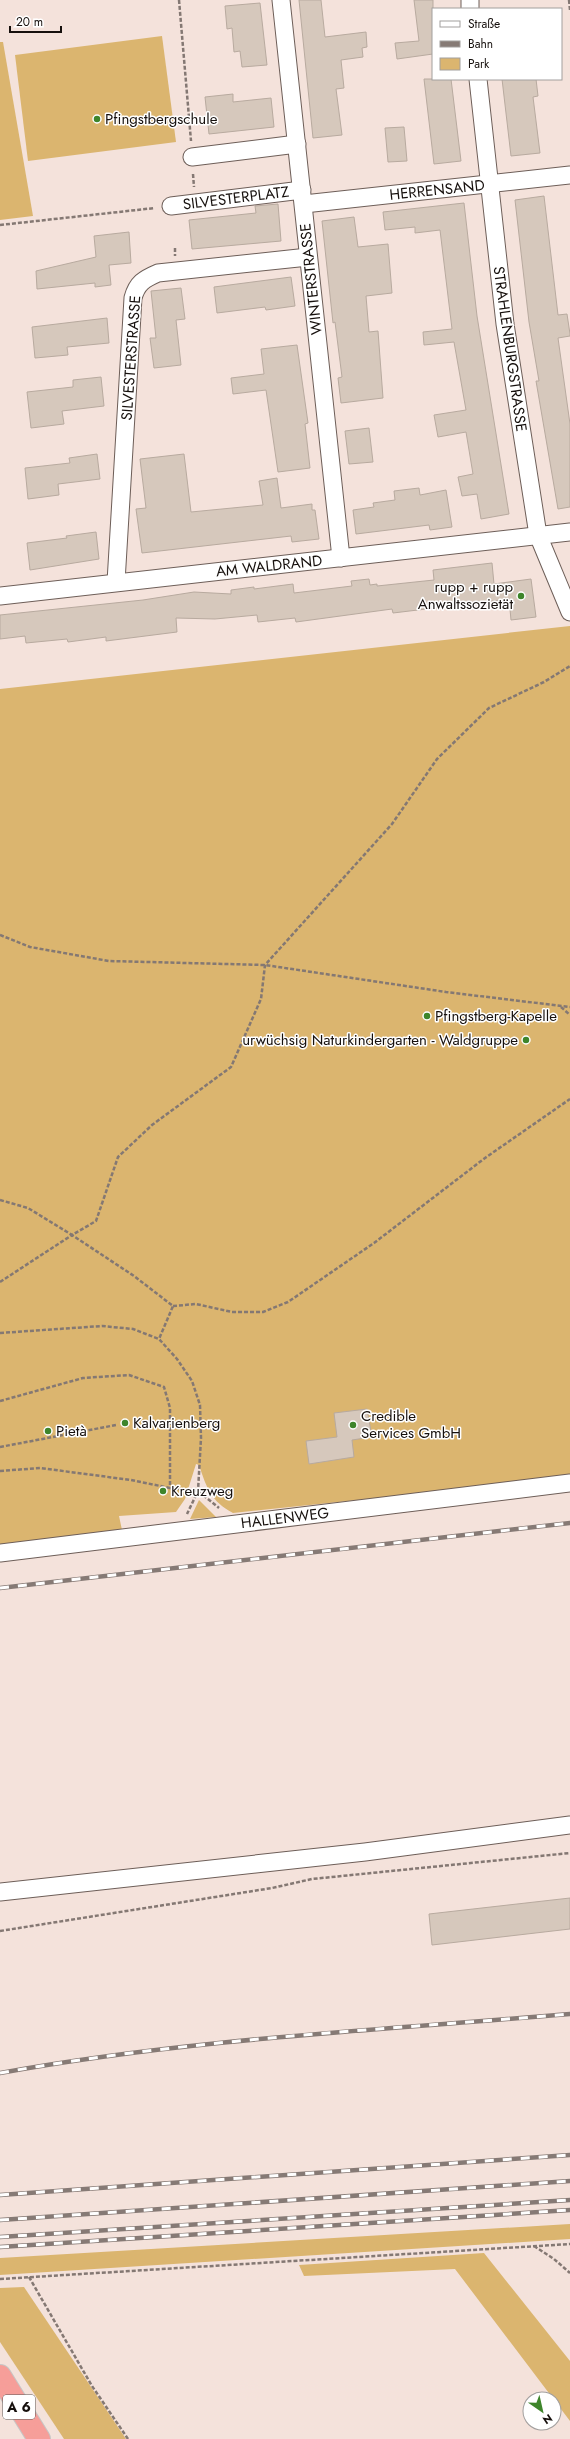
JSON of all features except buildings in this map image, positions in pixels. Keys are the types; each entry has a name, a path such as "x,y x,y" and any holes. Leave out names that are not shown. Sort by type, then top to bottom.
{"highway":[{"name":"A 6","path":"0,2376 39,2439"}],"street":[{"name":"WINTERSTRASSE","path":"281,0 341,558"},
{"name":"STRAHLENBURGSTRASSE","path":"478,80 505,324 538,535 570,612"},
{"path":"192,157 297,144"},
{"name":"HERRENSAND","path":"303,196 489,184 570,175"},
{"name":"SILVESTERPLATZ","path":"171,206 303,196"},
{"name":"SILVESTERSTRASSE","path":"116,582 133,298 136,287 145,278 158,273 308,257"},
{"name":"AM WALDRAND","path":"0,596 570,532"},
{"name":"HALLENWEG","path":"0,1553 570,1483"},
{"path":"0,1892 365,1852 570,1825"}],"path":[{"path":"179,0 195,203"},
{"path":"569,0 570,10"},
{"path":"0,225 171,206"},
{"path":"0,1282 96,1221 118,1157 152,1125 231,1067 260,999 264,965 326,899 392,824 437,759 489,708 544,682 570,666"},
{"path":"0,935 30,947 109,961 264,965 570,1007"},
{"path":"560,1006 570,1014"},
{"path":"0,1200 28,1208 134,1276 173,1306 196,1304 232,1312 263,1312 288,1302 374,1243 485,1158 570,1099"},
{"path":"159,1339 173,1306"},
{"path":"0,1333 102,1326 133,1329 159,1339 177,1358 192,1381 200,1405 201,1438 198,1491"},
{"path":"0,1401 83,1378 129,1375 164,1386 170,1408 170,1488"},
{"path":"0,1447 116,1425"},
{"path":"0,1471 40,1468 131,1480 170,1488 198,1491 226,1514 235,1525"},
{"path":"0,1931 272,1888 312,1879 570,1853"},
{"path":"0,2279 570,2244"},
{"path":"534,2246 554,2259 570,2273"},
{"path":"29,2277 92,2386 128,2439"}],"green space":[{"path":"162,36 176,142 28,161 15,55"},
{"path":"0,42 3,42 33,216 0,220"},
{"path":"570,626 570,1478 233,1513 220,1504 211,1494 207,1488 199,1465 196,1464 185,1499 176,1512 119,1516 122,1530 0,1546 0,689"},
{"path":"199,1500 216,1517 190,1519"},
{"path":"570,2224 570,2239 0,2275 0,2258"},
{"path":"484,2253 570,2361 570,2421 562,2410 562,2391 547,2391 455,2269 304,2276 299,2265"},
{"path":"24,2287 126,2439 64,2439 0,2342 0,2288"}],"railway":[{"path":"0,1588 570,1523"},
{"path":"0,2073 71,2061 213,2044 570,2014"},
{"path":"0,2195 570,2155"},
{"path":"0,2220 570,2181"},
{"path":"0,2237 570,2200"},
{"path":"0,2247 570,2210"}],"place":[{"name":"Pfingstbergschule","path":"97,119"},
{"name":"rupp + rupp Anwaltssozietät","path":"521,596"},
{"name":"Pfingstberg-Kapelle","path":"427,1016"},
{"name":"urwüchsig Naturkindergarten - Waldgruppe","path":"526,1040"},
{"name":"Kalvarienberg","path":"125,1423"},
{"name":"Credible Services GmbH","path":"353,1425"},
{"name":"Pietà","path":"48,1431"},
{"name":"Kreuzweg","path":"163,1491"}]}
